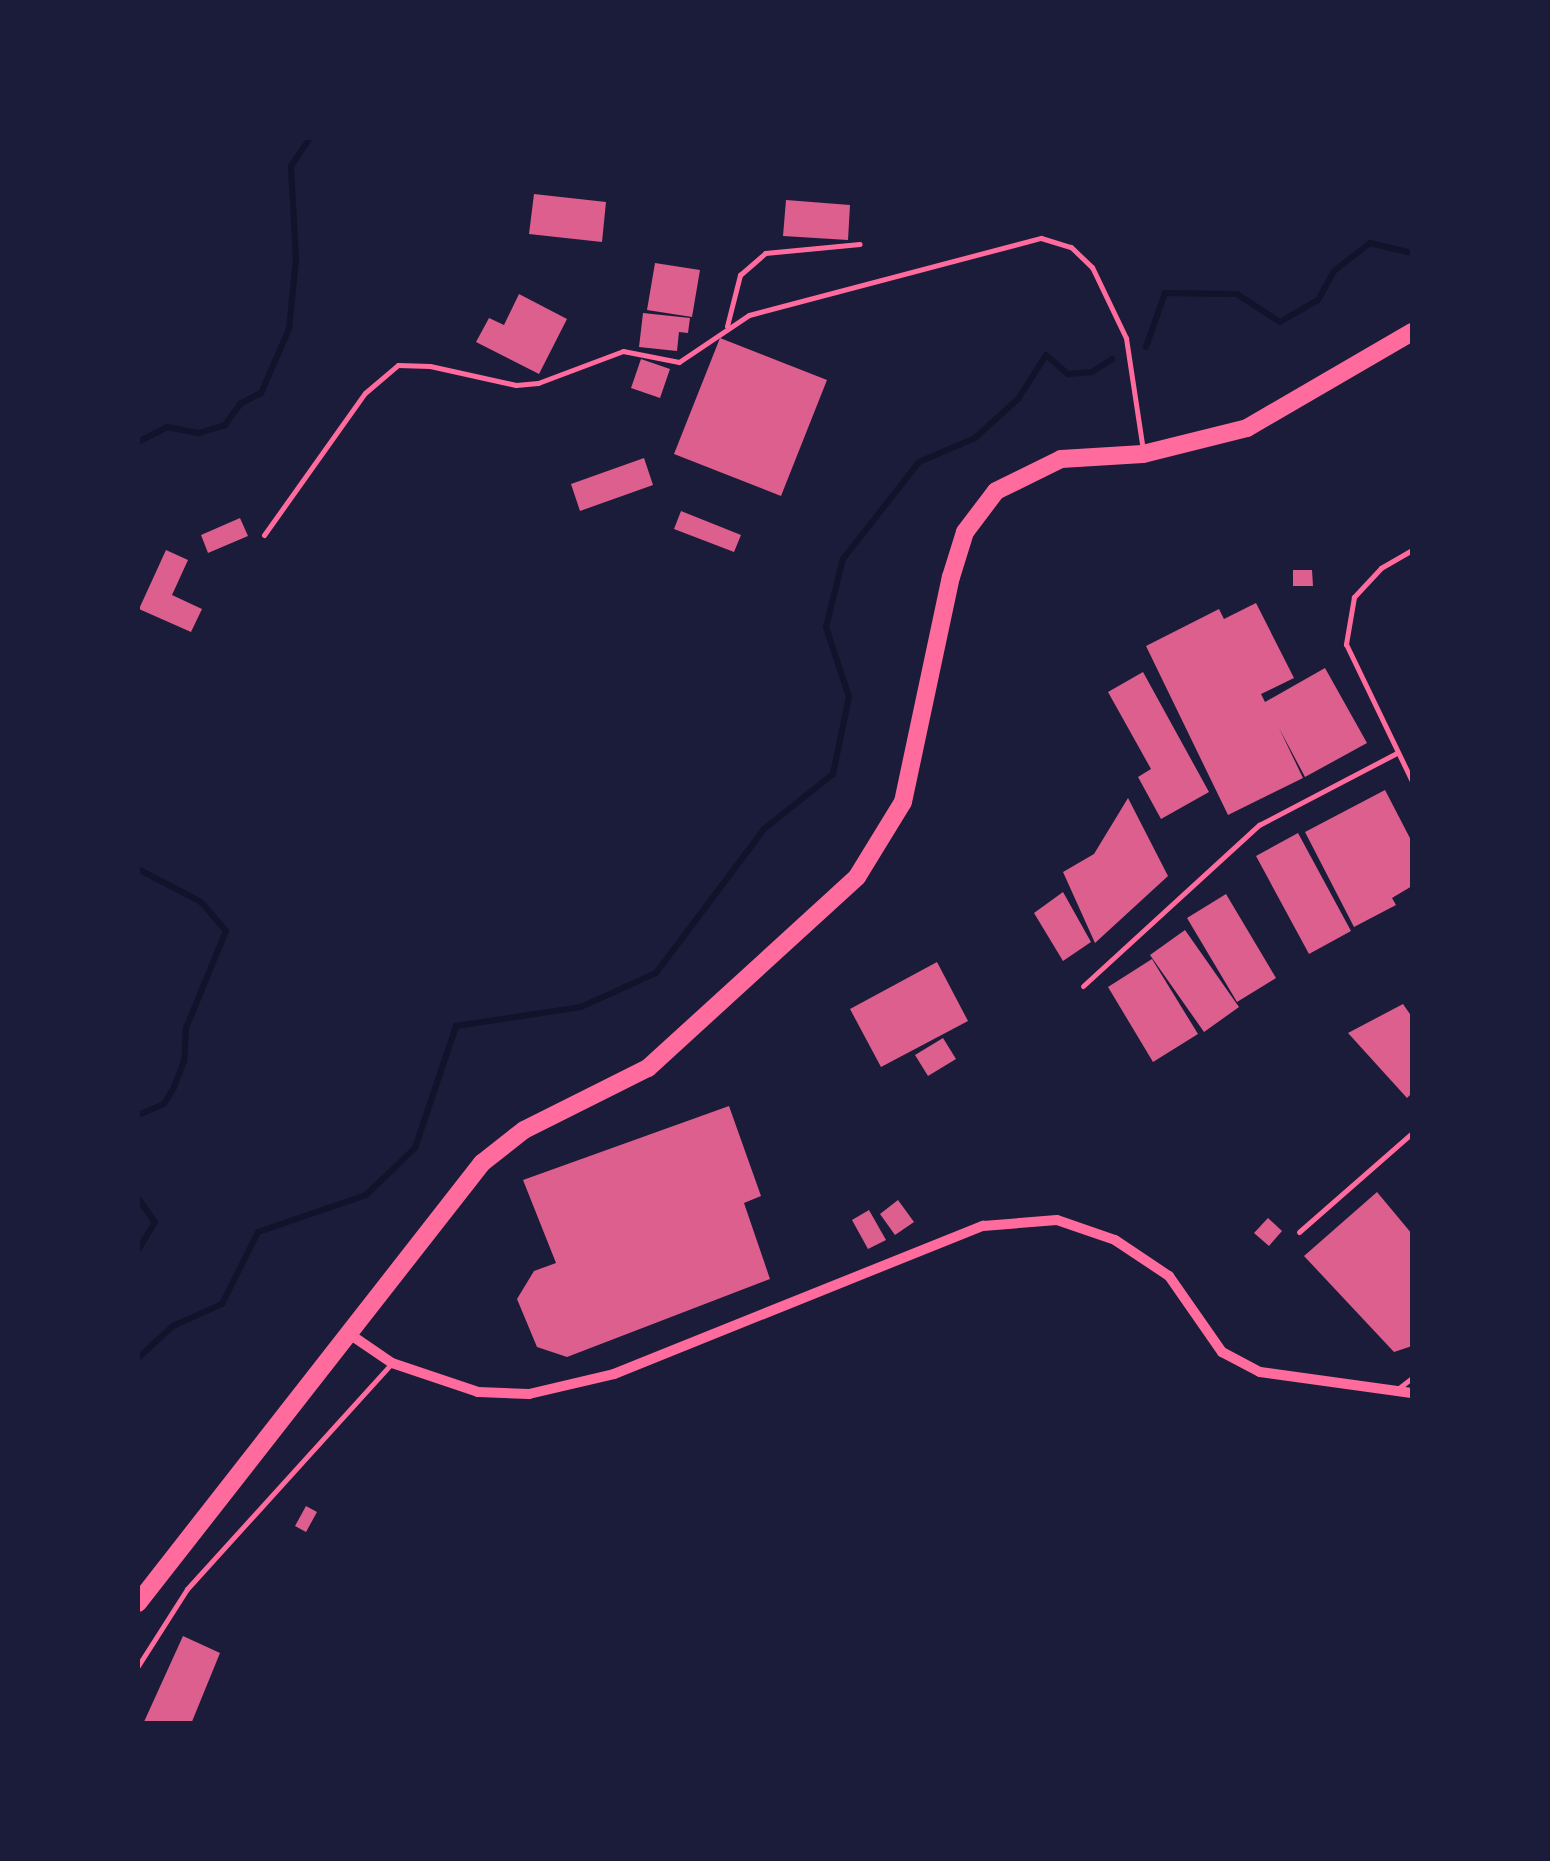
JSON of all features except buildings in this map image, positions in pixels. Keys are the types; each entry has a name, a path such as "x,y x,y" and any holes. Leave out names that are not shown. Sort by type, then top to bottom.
{"highway":[{"path":"138,1603 482,1163 524,1130 648,1068 857,877 903,802 951,577 979,510 1040,465 1143,454 1246,428 1412,332"}],"street":[{"path":"348,1332 392,1363 478,1392 528,1394 614,1374 983,1226 1057,1220 1115,1240 1169,1276 1222,1352 1260,1372 1412,1393"}],"lane":[{"path":"264,535 365,393 398,366 538,384 623,351 679,362 727,326 767,310 1041,238 1071,247 1092,268 1126,338 1143,454"},
{"path":"727,326 740,275 764,253 860,244"},
{"path":"1412,550 1380,568 1354,598 1346,644 1412,781"},
{"path":"1083,986 1258,825 1397,752"},
{"path":"1299,1232 1412,1133"},
{"path":"138,1666 187,1589 392,1363"},
{"path":"1395,1390 1412,1378"}],"waterway":[{"path":"138,442 167,427 199,433 225,425 240,404 261,393 289,329 296,259 291,166 310,138"},
{"path":"1146,347 1165,293 1237,294 1280,322 1318,300 1334,271 1370,243 1412,253"},
{"path":"138,1358 173,1326 222,1304 258,1232 366,1195 415,1148 456,1026 581,1007 656,973 764,829 833,774 849,697 826,627 843,559 919,462 975,438 1018,399 1046,355 1068,374 1092,372 1112,359"},
{"path":"138,869 201,902 226,931 186,1028 184,1061 173,1089 164,1104 138,1115"},
{"path":"138,1198 155,1222 138,1250"}]}
